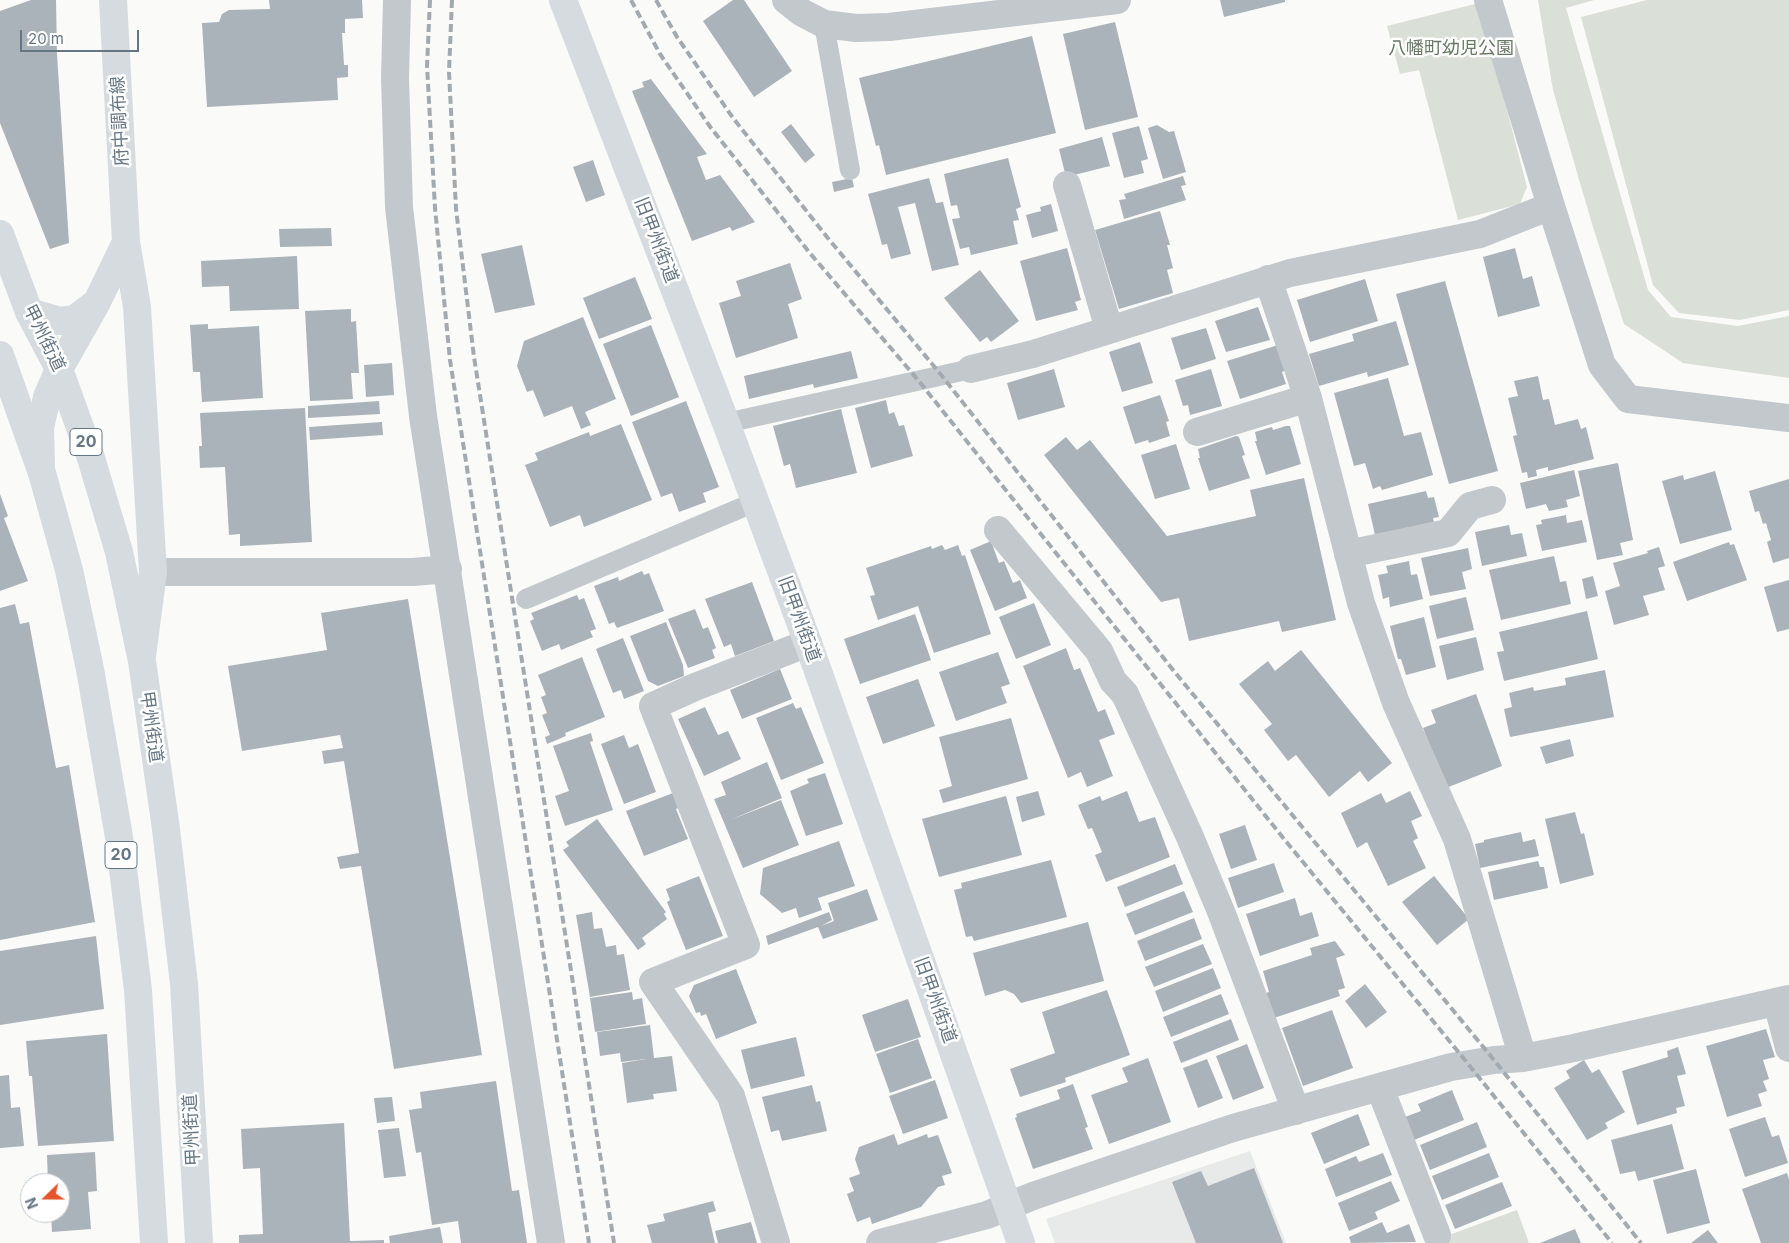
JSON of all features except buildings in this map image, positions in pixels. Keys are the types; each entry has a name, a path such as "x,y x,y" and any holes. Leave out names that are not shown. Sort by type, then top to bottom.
{"main road":[{"name":"府中調布線","path":"113,0 126,242 137,306 153,572 142,661"},
{"name":"旧甲州街道","path":"563,0 726,423 808,643 1020,1243"},
{"name":"甲州街道","path":"0,234 30,312 60,368 91,458 116,542 142,661 166,829 184,984 199,1243"},
{"path":"42,473 40,428 47,397 60,368 97,302 126,242"},
{"path":"30,312 60,321 76,319 97,302"},
{"name":"20","path":"0,355 42,473 73,588 90,669 119,837 138,990 154,1243"}],"street":[{"path":"397,0 395,78 399,207 423,416 551,1243"},
{"path":"786,0 801,12 824,24 856,28 889,26 1117,0"},
{"path":"1488,0 1550,206 1602,365 1628,399 1789,418"},
{"path":"1068,185 1109,330"},
{"path":"970,369 1033,354 1290,273 1480,234 1550,206"},
{"path":"1268,279 1308,398 1361,603 1396,703 1457,840 1523,1058"},
{"path":"1197,432 1308,398"},
{"path":"1348,554 1448,533 1470,506 1492,500"},
{"path":"998,530 1098,651 1113,681 1125,694 1190,837 1222,914 1296,1111"},
{"path":"153,572 403,572 448,569"},
{"path":"776,1243 731,1096 653,982 746,945 653,706 695,687 808,643"},
{"path":"880,1243 987,1215 1033,1196 1224,1131 1451,1067 1494,1060 1523,1058 1574,1048 1783,1000 1789,1048"},
{"path":"1380,1088 1437,1235"}],"lane":[{"path":"824,24 850,170"},
{"path":"726,423 970,369"},
{"path":"526,599 755,502"}],"shaded area":[{"path":"1250,1151 1286,1243 1055,1243 1046,1219"}],"green space":[{"path":"1538,0 1594,0 1566,8 1648,290 1671,317 1738,326 1789,316 1789,378 1683,363 1624,324 1592,224 1553,90"},
{"path":"1647,0 1789,0 1789,310 1740,320 1679,313 1653,285 1581,17"},
{"name":"八幡町幼児公園","path":"1479,3 1527,187 1520,204 1458,220 1419,70 1400,74 1387,26"},
{"path":"1517,1210 1529,1243 1427,1243"}],"railway":[{"path":"430,0 427,66 435,208 450,360 589,1243"},
{"path":"452,0 449,72 456,209 474,357 614,1243"},
{"path":"631,0 660,54 711,128 809,252 918,380 1280,834 1612,1243"},
{"path":"656,0 677,37 733,118 827,237 942,376 1173,670 1494,1060 1641,1243"}]}
